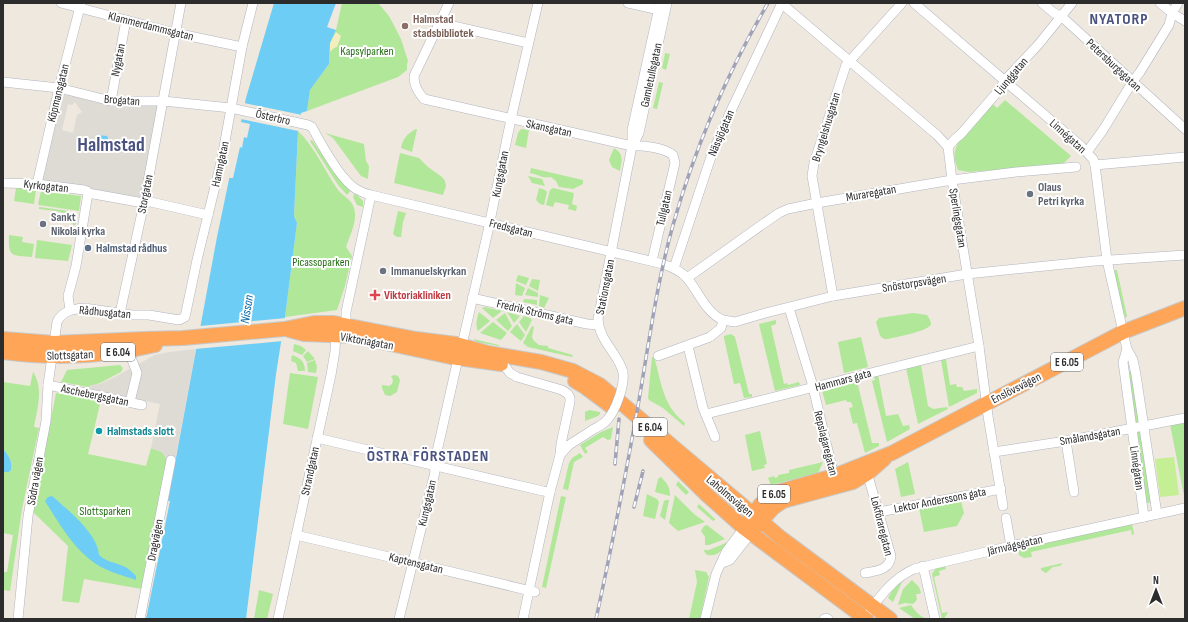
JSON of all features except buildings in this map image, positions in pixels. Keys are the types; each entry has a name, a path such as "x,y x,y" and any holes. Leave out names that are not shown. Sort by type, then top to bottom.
{"highway":[{"name":"Enslövsvägen","path":"747,530 757,518 760,505 772,495 781,491 836,481 869,467 892,453 1123,332 1185,308"},
{"name":"Viktoriagatan","path":"197,337 284,329 304,334 335,329 414,344 462,345 494,360"},
{"name":"Viktoriagatan","path":"335,329 354,336 460,350 544,372 573,375"},
{"name":"Slottsgatan","path":"3,352 53,350 145,339 197,337"},
{"name":"Slottsgatan","path":"3,339 53,350 91,355 130,350 183,338"},
{"name":"Viktoriagatan","path":"414,344 441,360 457,363 494,360 540,362 573,375"},
{"name":"Laholmsvägen","path":"573,375 600,385 757,518 808,559 867,615"},
{"name":"Laholmsvägen","path":"573,375 585,387 631,423 664,452 707,495 747,530 867,615 890,619"}],"street":[{"name":"Klammerdammsgatan","path":"61,3 77,5 175,33 242,47"},
{"name":"Storgatan","path":"120,313 141,202 163,101 181,3"},
{"name":"Hamngatan","path":"179,320 185,317 187,311 197,260 222,158 242,47 253,3"},
{"path":"449,3 440,23 528,43"},
{"name":"Kungsgatan","path":"462,345 538,3"},
{"path":"628,3 663,7"},
{"path":"782,3 937,135 948,147"},
{"name":"Nässjögatan","path":"674,268 712,154 728,114 782,3"},
{"name":"Bryngelshusgatan","path":"833,296 812,176 814,163 846,65 902,3"},
{"name":"Linnégatan","path":"914,3 1005,80 1087,152 1093,159 1107,260 1127,349 1133,360 1136,374 1157,514"},
{"name":"Petersburgsgatan","path":"1042,3 1060,16 1185,129"},
{"name":"Ljunggatan","path":"948,147 1000,89 1005,80 1038,45 1072,3"},
{"path":"1160,3 1185,22"},
{"path":"1087,152 1103,130 1169,25 1172,13 1178,3"},
{"name":"Köpmansgatan","path":"37,184 77,5"},
{"name":"Gamletullsgatan","path":"612,252 632,146 639,133 663,7"},
{"name":"Nygatan","path":"111,101 126,20"},
{"name":"Skansgatan","path":"440,23 414,76 416,90 424,99 632,146 643,145 669,152 673,155"},
{"name":"Brogatan","path":"3,82 59,88 111,101 163,101 243,110"},
{"name":"Österbro","path":"243,110 304,124"},
{"name":"Fredsgatan","path":"304,124 312,127 340,172 355,189 371,196 652,261 674,268 687,278 711,312 723,320"},
{"name":"Sperlingsgatan","path":"948,147 1003,506"},
{"name":"Tullgatan","path":"652,261 675,163 673,155"},
{"path":"1095,165 1185,157"},
{"name":"Muraregatan","path":"687,278 788,209 952,180 1016,172 1076,167"},
{"name":"Kyrkogatan","path":"3,183 37,184 84,190 88,193 141,202"},
{"path":"70,310 68,296 76,266 88,193"},
{"name":"Strandgatan","path":"278,619 331,375 335,329 347,307 371,196"},
{"path":"141,202 151,202 208,215"},
{"name":"Stationsgatan","path":"560,455 569,445 605,422 611,414 623,384 624,372 605,341 598,325 612,252"},
{"name":"Snöstorpsvägen","path":"723,320 735,322 833,296 967,274 1185,254"},
{"name":"Fredrik Ströms gata","path":"472,298 587,324 598,325"},
{"name":"Rådhusgatan","path":"53,350 59,318 70,310 84,308 132,315 149,315 179,320"},
{"name":"Repslagaregatan","path":"789,308 813,388 836,481"},
{"path":"658,356 710,337 718,332 721,328 723,320"},
{"path":"688,346 703,408 715,437"},
{"name":"Hammars gata","path":"706,414 979,346"},
{"name":"Linnégatan","path":"1127,349 1123,362 1144,517"},
{"name":"Södra vägen","path":"18,619 28,516 46,421 48,385 53,350"},
{"path":"130,350 136,373 130,402"},
{"name":"Viktoriagatan","path":"494,360 517,377 562,390 568,394 570,398 569,406 560,455"},
{"name":"Kungsgatan","path":"399,619 435,472 434,465 457,363"},
{"name":"Aschebergsgatan","path":"48,385 142,405"},
{"name":"Smålandsgatan","path":"994,452 1066,441 1185,418"},
{"path":"317,438 550,492"},
{"path":"1066,441 1074,492"},
{"path":"523,619 532,592 550,492 560,455"},
{"name":"Dragvägen","path":"140,619 171,460"},
{"name":"Lokföraregatan","path":"865,573 885,568 891,559 869,467"},
{"name":"Lektor Anderssons gata","path":"879,512 1001,489"},
{"name":"Järnvägsgatan","path":"867,615 883,592 900,577 914,569 1185,508"},
{"path":"1006,518 1011,546"},
{"path":"705,619 715,579 726,552 747,530"},
{"name":"Kaptensgatan","path":"296,535 413,562 532,592"},
{"path":"923,566 935,619"},
{"path":"824,619 828,619"}],"green space":[{"name":"Kapsylparken","path":"342,3 378,3 389,16 401,39 408,61 407,70 398,77 307,111 310,90 329,64 330,43 336,30"},
{"path":"665,53 670,54 666,70 662,68"},
{"path":"659,82 663,83 657,109 653,108"},
{"path":"1005,100 1071,156 1062,165 968,172 958,170 954,154 961,138 991,102 997,108"},
{"path":"416,129 412,152 401,148 406,137"},
{"path":"521,129 529,130 526,148 515,145 518,133"},
{"name":"Picassoparken","path":"298,131 314,151 338,190 353,205 355,217 353,228 346,247 352,256 345,286 337,310 285,317 297,223 294,216"},
{"path":"325,133 364,144 366,161 369,166 368,179 361,176 333,138"},
{"path":"312,140 336,174 351,190 347,195 338,185 310,141"},
{"path":"614,148 621,155 622,160 620,171 612,167 609,160"},
{"path":"400,153 419,158 428,167 442,177 446,186 443,195 394,183"},
{"path":"531,168 583,180 583,184 573,189 559,187 556,181 551,177 543,177 530,173"},
{"path":"528,176 542,179 545,186 532,183"},
{"path":"16,188 36,190 34,204 14,201"},
{"path":"539,188 547,192 544,205 540,204 536,200"},
{"path":"553,188 574,193 572,204 577,206 576,211 568,209 569,205 555,202 553,207 546,205 550,190"},
{"path":"41,191 81,196 79,211 39,205"},
{"path":"355,193 363,201 363,207 357,205 353,197"},
{"path":"39,207 69,211 75,219 76,224 73,226 70,217 66,214 39,209"},
{"path":"398,211 406,213 401,237 397,237 393,234"},
{"path":"9,235 23,237 22,242 34,244 32,257 13,254 9,248"},
{"path":"37,240 72,245 68,261 35,258"},
{"path":"1115,270 1117,270 1127,316 1126,318 1123,313"},
{"path":"518,275 529,278 526,285 516,281"},
{"path":"532,279 540,280 538,291 529,286"},
{"path":"516,283 525,288 522,296 515,295"},
{"path":"528,288 538,293 538,297 525,295"},
{"path":"540,295 549,298 544,308 539,306"},
{"path":"524,299 537,300 537,305 523,302"},
{"path":"485,307 502,311 493,318 482,308"},
{"path":"479,312 490,321 478,331 476,324"},
{"path":"507,312 520,316 514,323"},
{"path":"505,313 512,326 508,331 496,320"},
{"path":"913,313 927,315 931,323 929,327 888,339 884,339 880,336 876,322 879,318"},
{"path":"524,316 532,320 526,332 519,322"},
{"path":"776,320 776,324 771,326 784,384 787,383 788,385 799,382 800,385 775,391 759,324"},
{"path":"493,322 507,333 501,340 480,333"},
{"path":"517,324 525,335 521,341 510,332"},
{"path":"532,326 534,327 532,337 539,345 548,346 548,348 573,355 572,357 528,347 523,343"},
{"path":"731,334 735,337 749,394 752,394 752,397 744,398 740,383 734,384 724,338 724,336"},
{"path":"861,337 868,367 844,373 838,342"},
{"path":"473,339 499,345 499,346 477,342"},
{"path":"294,344 301,346 306,350 302,355 293,351"},
{"path":"308,351 315,359 307,362 303,356"},
{"path":"292,355 302,361 305,371 298,371 296,363 291,361"},
{"path":"652,357 654,357 661,385 667,401 677,416 685,423 684,426 663,408 648,398"},
{"path":"946,359 950,385 956,384 957,387 962,387 964,391 977,389 977,393 949,407 941,360"},
{"path":"315,360 317,367 316,373 308,372 307,363"},
{"path":"120,365 123,368 121,372 100,383 88,387 61,382 67,370"},
{"path":"921,365 928,406 933,409 947,407 948,409 918,424 906,368"},
{"path":"1133,371 1141,422 1136,426 1128,372"},
{"path":"33,372 39,392 34,427 39,428 22,509 10,591 3,590 3,572 7,572 13,535 3,533 3,472 9,472 11,470 11,463 10,458 3,449 3,382 30,386"},
{"path":"290,373 318,377 308,429 283,424"},
{"path":"878,375 886,416 898,414 903,426 909,425 910,429 887,442 872,381 875,380 874,376"},
{"path":"391,376 398,376 400,380 397,392 390,396 385,395 382,385 389,386 392,384 393,380"},
{"path":"857,381 872,443 879,443 879,446 865,453 857,423 853,424 849,408 853,407 851,402 847,402 846,400 826,405 822,391"},
{"name":"Slottsparken","path":"56,393 101,400 88,454 146,466 151,448 162,452 167,459 142,589 84,579 79,603 62,601 68,546 33,512"},
{"path":"589,410 600,412 600,414 585,421 585,412"},
{"path":"1185,421 1185,496 1184,496 1170,424"},
{"path":"613,427 611,439 608,440 603,437 585,448 588,452 585,454 580,445 601,432"},
{"path":"1142,429 1152,502 1144,504 1134,430"},
{"path":"760,431 767,464 764,465 765,468 752,471 745,435"},
{"path":"580,453 583,457 574,462 568,490 563,489 569,463 572,458"},
{"path":"1174,457 1179,495 1160,497 1155,459"},
{"path":"823,462 818,473 771,485 768,478 774,476 775,478 778,477 778,475 789,473 789,470"},
{"path":"908,462 915,494 901,497 895,469"},
{"path":"661,477 668,485 670,496 655,492 658,479"},
{"path":"678,481 689,492 686,495 676,485"},
{"path":"647,494 657,499 659,502 655,519 643,516"},
{"path":"675,495 694,514 705,522 678,531 669,523"},
{"path":"561,496 566,497 546,588 542,587"},
{"path":"669,500 665,520 660,516 664,501"},
{"path":"961,501 964,513 957,526 924,532 919,508"},
{"path":"699,504 715,520 713,521 697,507"},
{"path":"1132,524 1134,534 1132,535 1131,530 1031,552 1032,557 1024,558 1019,555 1019,548"},
{"path":"707,525 725,539 705,545 705,537 701,531 704,526"},
{"path":"728,542 717,554 707,555 704,551 704,550 709,550"},
{"path":"1063,563 1060,566 1053,567 1046,573 1041,570 1041,568"},
{"path":"945,566 946,569 939,571 940,575 934,577 942,613 948,612 944,619 942,619 932,574 936,568"},
{"path":"695,570 706,572 709,577 700,619 689,619 697,582"},
{"path":"903,580 893,602 888,598 892,591"},
{"path":"912,580 919,587 921,593 916,594 917,600 913,604 905,603 898,605 903,589"},
{"path":"259,590 273,594 267,619 254,619"},
{"path":"911,605 918,614 927,619 915,619 899,608"}],"sand":[{"path":"336,32 341,36 337,47 330,52 330,43"}],"shaded area":[{"path":"59,88 111,101 163,101 144,203 37,184","holes":["75,102 82,112 77,115 73,133 62,130 68,104 72,105"]},
{"path":"196,349 173,472 162,452 151,448 160,404 89,389 90,385 100,384 113,378 155,355"}],"water":[{"name":"Nissan","path":"274,3 336,3 327,27 336,30 330,43 329,64 310,90 307,111 301,113 298,131 294,216 297,223 276,374 246,619 146,619 170,501 168,501 217,237 246,98"},
{"path":"97,135 107,136 106,150 94,150 93,148"},
{"path":"3,449 10,461 11,470 9,472 3,472"},
{"path":"52,496 74,515 88,531 97,547 99,555 107,561 127,568 136,576 136,580 101,567 76,546 69,538 45,501 48,497"}],"pier":[{"path":"244,103 302,115 299,130 241,119"},
{"path":"240,120 241,122 250,124 247,138 244,137 242,148 240,147 233,178 229,178"},
{"path":"286,318 283,341 195,349 200,326"}],"railway":[{"path":"596,619 624,482 658,290 673,225 691,167 713,111 739,56 768,3"},
{"path":"615,464 619,419"},
{"path":"634,507 643,471"}],"place":[{"name":"Halmstad stadsbibliotek","path":"405,26"},
{"name":"Olaus Petri kyrka","path":"1030,194"},
{"name":"Sankt Nikolai kyrka","path":"43,224"},
{"name":"Halmstad rådhus","path":"88,248"},
{"name":"Immanuelskyrkan","path":"383,271"},
{"name":"Viktoriakliniken","path":"375,295"},
{"name":"Halmstads slott","path":"99,431"}],"district":[{"name":"NYATORP","path":"1119,18"},
{"name":"Halmstad","path":"111,144"},
{"name":"ÖSTRA FÖRSTADEN","path":"428,455"}]}
